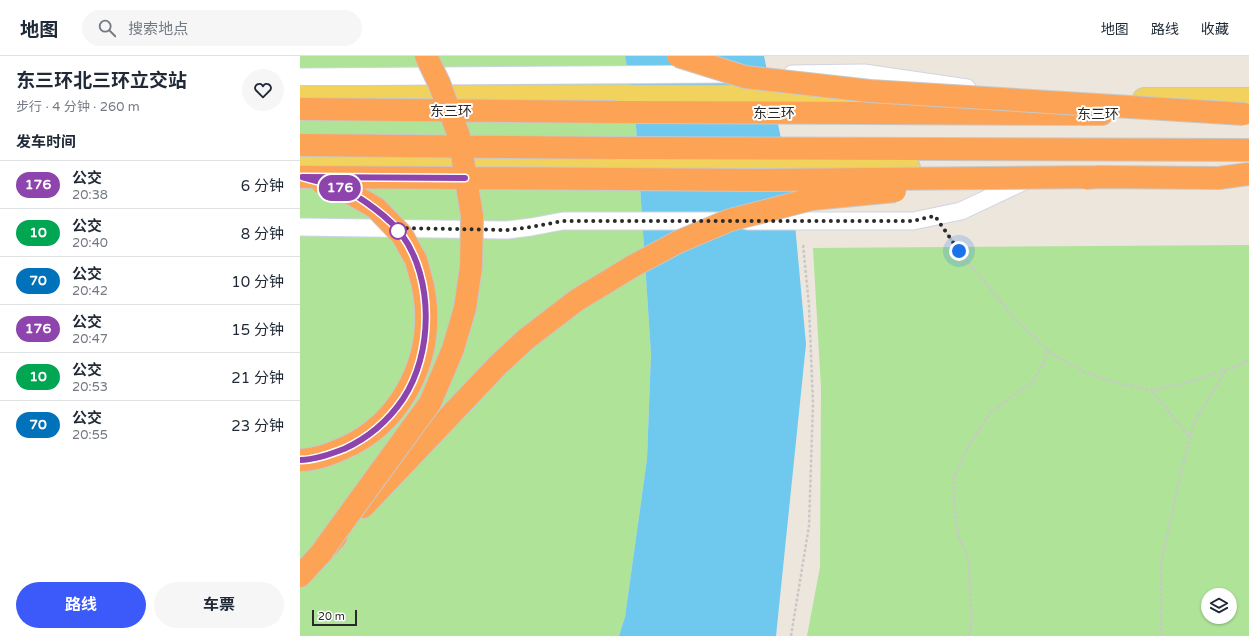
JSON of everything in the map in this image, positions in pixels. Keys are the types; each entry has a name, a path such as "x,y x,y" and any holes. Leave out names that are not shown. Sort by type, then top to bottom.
{"highway":[{"path":"323,550 430,403 454,349 465,308 471,267 472,216 458,136 439,83 426,56"},
{"path":"678,56 745,77 862,90 1247,109"},
{"name":"东三环","path":"300,109 1014,114 1247,109"},
{"path":"300,145 990,150 1249,150"},
{"path":"301,173 767,180 1099,176 1220,178 1249,174"},
{"path":"300,460 331,454 352,445 372,432 389,417 404,398 419,366 425,335 426,310 423,286 416,260 402,235 376,208 343,189 301,173"},
{"path":"300,576 460,404 526,339 577,300 633,266 678,242 730,220 812,199 894,191 980,187 1099,176"}],"main road":[{"path":"300,96 1042,98 1247,109"},
{"path":"301,173 627,167 1249,169"}],"street":[{"path":"300,77 864,73 1042,98"},
{"path":"300,227 507,230 563,221 912,221 961,211 1052,169"}],"path":[{"path":"935,216 968,262 1016,320 1051,354 1084,372 1112,382 1152,390 1188,382 1226,370 1249,360"},
{"path":"791,636 809,518 813,402 809,306 804,244"},
{"path":"970,636 972,622 968,557 958,536 954,502 954,477 970,443 990,413 1031,384 1043,364 1047,350"},
{"path":"1161,636 1161,564 1181,472 1194,424 1226,370"},
{"path":"1152,390 1190,439"}],"green space":[{"path":"300,56 625,56 635,110 651,354 647,459 625,617 619,636 300,636"},
{"path":"1249,245 1249,636 807,636 820,567 821,388 813,248"}],"water":[{"path":"625,56 764,56 792,192 806,344 776,636 619,636 625,617 647,459 651,354 635,110"}],"bus line":[{"name":"176","path":"300,460 331,454 352,445 372,432 389,417 404,398 419,366 425,335 426,310 423,286 416,260 402,235 376,208 343,189 302,177 465,178"}],"route":[{"path":"398,231 396,228 507,230 563,221 912,221 935,216 959,251"}]}
